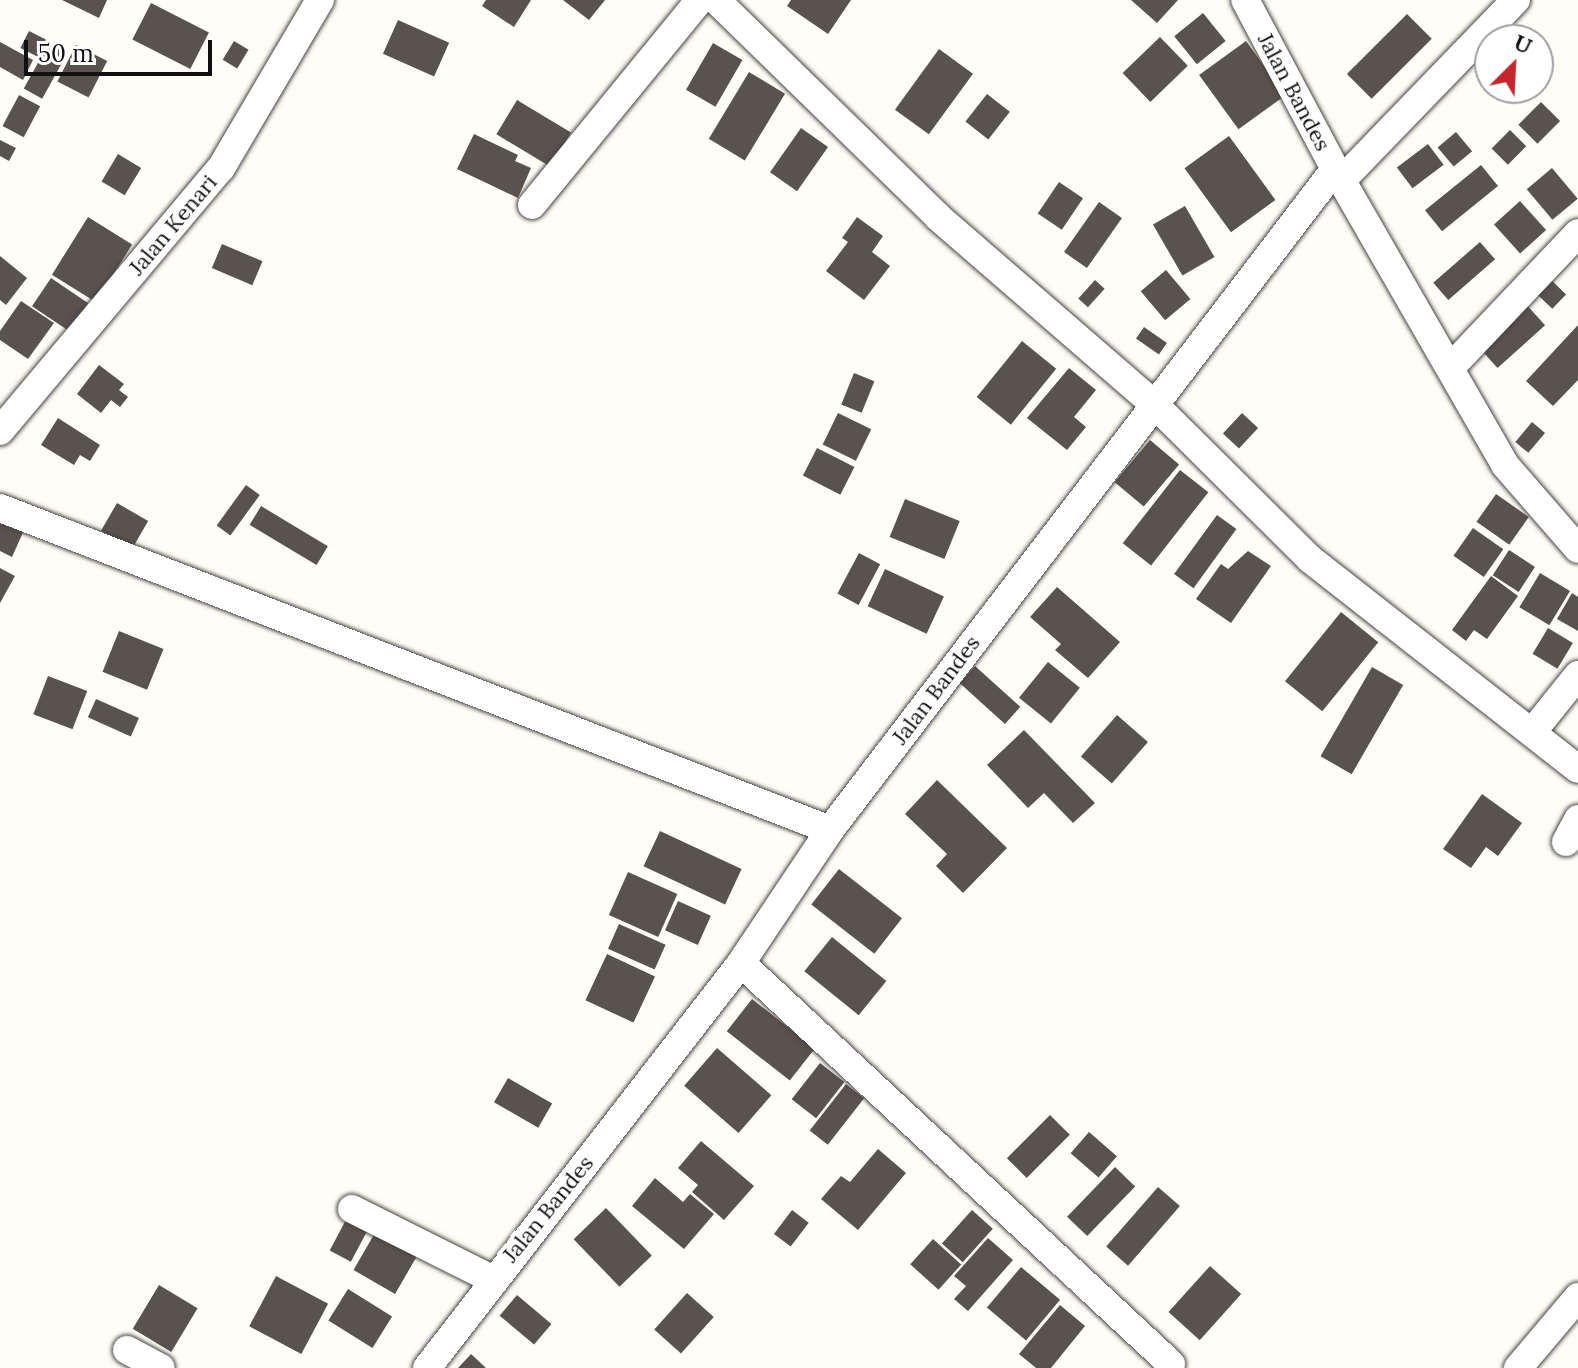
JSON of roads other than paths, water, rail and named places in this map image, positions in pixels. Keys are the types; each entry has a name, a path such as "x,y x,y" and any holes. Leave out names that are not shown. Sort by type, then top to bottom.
{"street":[{"name":"Jalan Kenari","path":"0,431 221,168 320,0"},
{"path":"532,205 700,0"},
{"path":"716,0 938,217 1153,403 1310,559 1578,769"},
{"name":"Jalan Bandes","path":"427,1368 492,1279 741,963 830,830 1153,403 1338,175 1245,0"},
{"path":"1516,0 1338,175 1391,274 1452,366 1505,465 1578,549"},
{"path":"1452,366 1578,233"},
{"path":"0,508 830,830"},
{"path":"1533,731 1578,675"},
{"path":"741,963 1171,1364"},
{"path":"352,1209 492,1279"},
{"path":"1518,1368 1578,1297"},
{"path":"127,1350 161,1368"}]}
